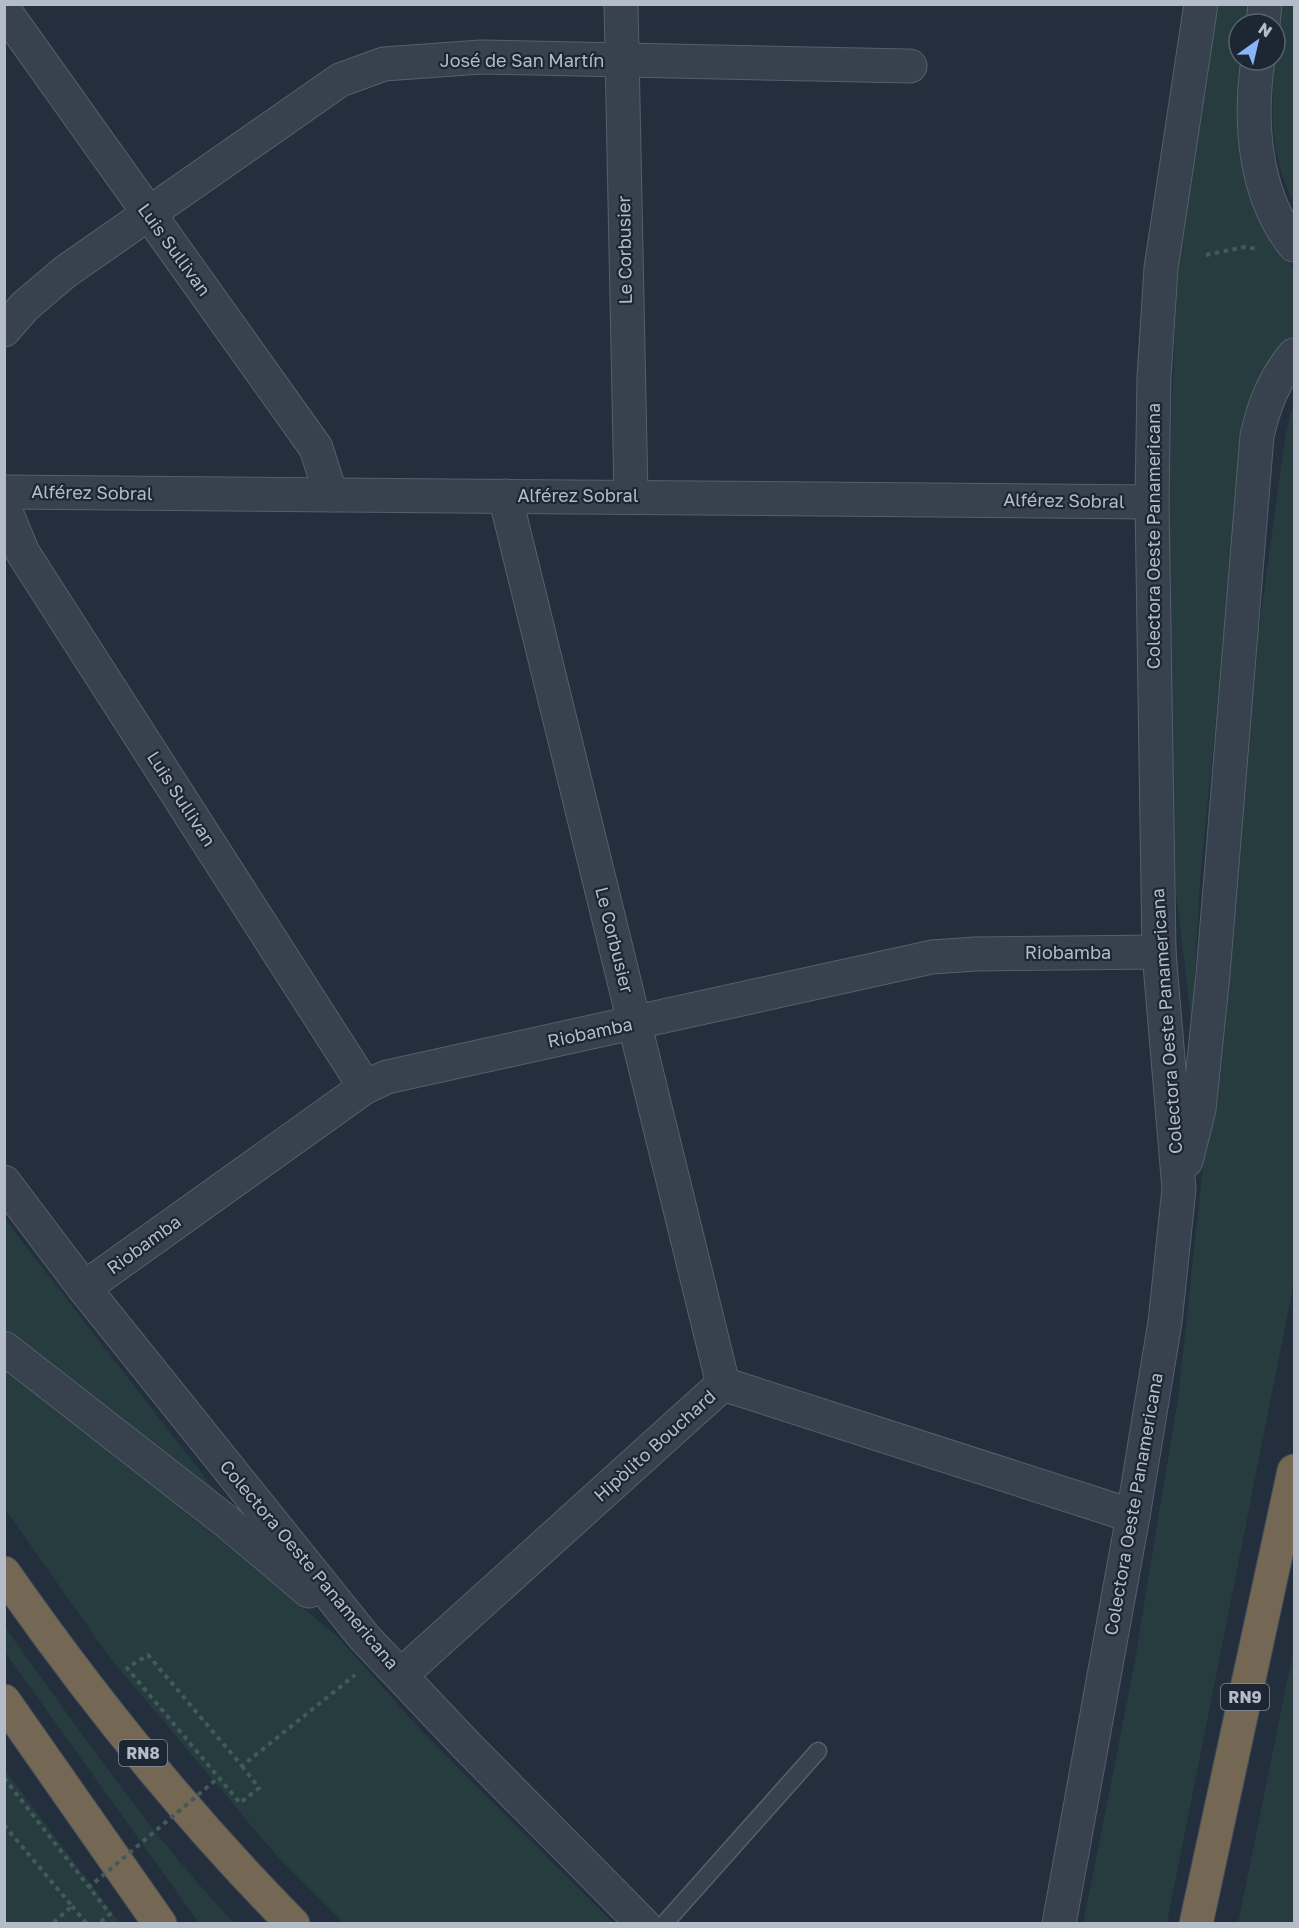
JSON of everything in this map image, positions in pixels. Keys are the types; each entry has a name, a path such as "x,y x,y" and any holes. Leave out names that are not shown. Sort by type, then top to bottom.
{"highway":[{"name":"RN9","path":"1196,1923 1294,1471"},
{"name":"RN8","path":"4,1573 134,1743 235,1865 293,1923"},
{"path":"4,1701 160,1923"}],"street":[{"name":"Le Corbusier","path":"621,4 620,60 631,496"},
{"name":"Colectora Oeste Panamericana","path":"1059,1923 1133,1515 1164,1322 1179,1188 1159,952 1152,502 1154,377 1161,268 1201,4"},
{"name":"Luis Sullivan","path":"4,10 316,448 331,495"},
{"name":"José de San Martín","path":"4,330 25,306 66,272 340,80 384,64 481,57 910,66"},
{"path":"1258,72 1255,142 1272,206 1294,245"},
{"path":"1179,1188 1198,1109 1213,974 1257,436 1264,406 1275,381 1294,355"},
{"name":"Alférez Sobral","path":"4,492 1152,502"},
{"name":"Le Corbusier","path":"505,496 723,1384"},
{"name":"Luis Sullivan","path":"4,507 23,553 365,1087"},
{"name":"Riobamba","path":"84,1288 365,1087 387,1077 932,957 975,954 1159,952"},
{"name":"Colectora Oeste Panamericana","path":"4,1182 84,1288 381,1655 643,1923"},
{"path":"4,1348 227,1522 381,1655"},
{"name":"Hipòlito Bouchard","path":"381,1655 723,1384 1133,1515"}],"lane":[{"path":"664,1923 818,1751"}],"path":[{"path":"1206,255 1244,247"},
{"path":"148,1655 242,1766 258,1788 240,1803 127,1668 148,1655"},
{"path":"242,1766 381,1655"},
{"path":"4,1778 110,1914 98,1923"},
{"path":"88,1888 218,1778"},
{"path":"4,1825 87,1923"},
{"path":"52,1923 72,1906"}],"green space":[{"path":"1219,5 1254,5 1253,12 1227,12 1227,72 1251,72 1279,248 1294,269 1294,338 1279,354 1228,595 1200,881 1192,1028 1171,849 1166,590 1178,233"},
{"path":"1282,5 1294,5 1294,202 1277,155 1274,130 1275,72 1287,72 1287,12 1281,12"},
{"path":"1294,404 1294,1282 1167,1923 1083,1924 1133,1672 1178,1399 1230,915 1243,745 1284,446"},
{"path":"4,1218 224,1502 5,1329"},
{"path":"4,1364 337,1636 418,1727 613,1923 344,1923 276,1855 111,1659 5,1509"},
{"path":"4,1626 143,1816 172,1853 234,1923 199,1923 5,1652"},
{"path":"1294,1648 1294,1923 1238,1923"},
{"path":"5,1770 120,1923 5,1923"}]}
